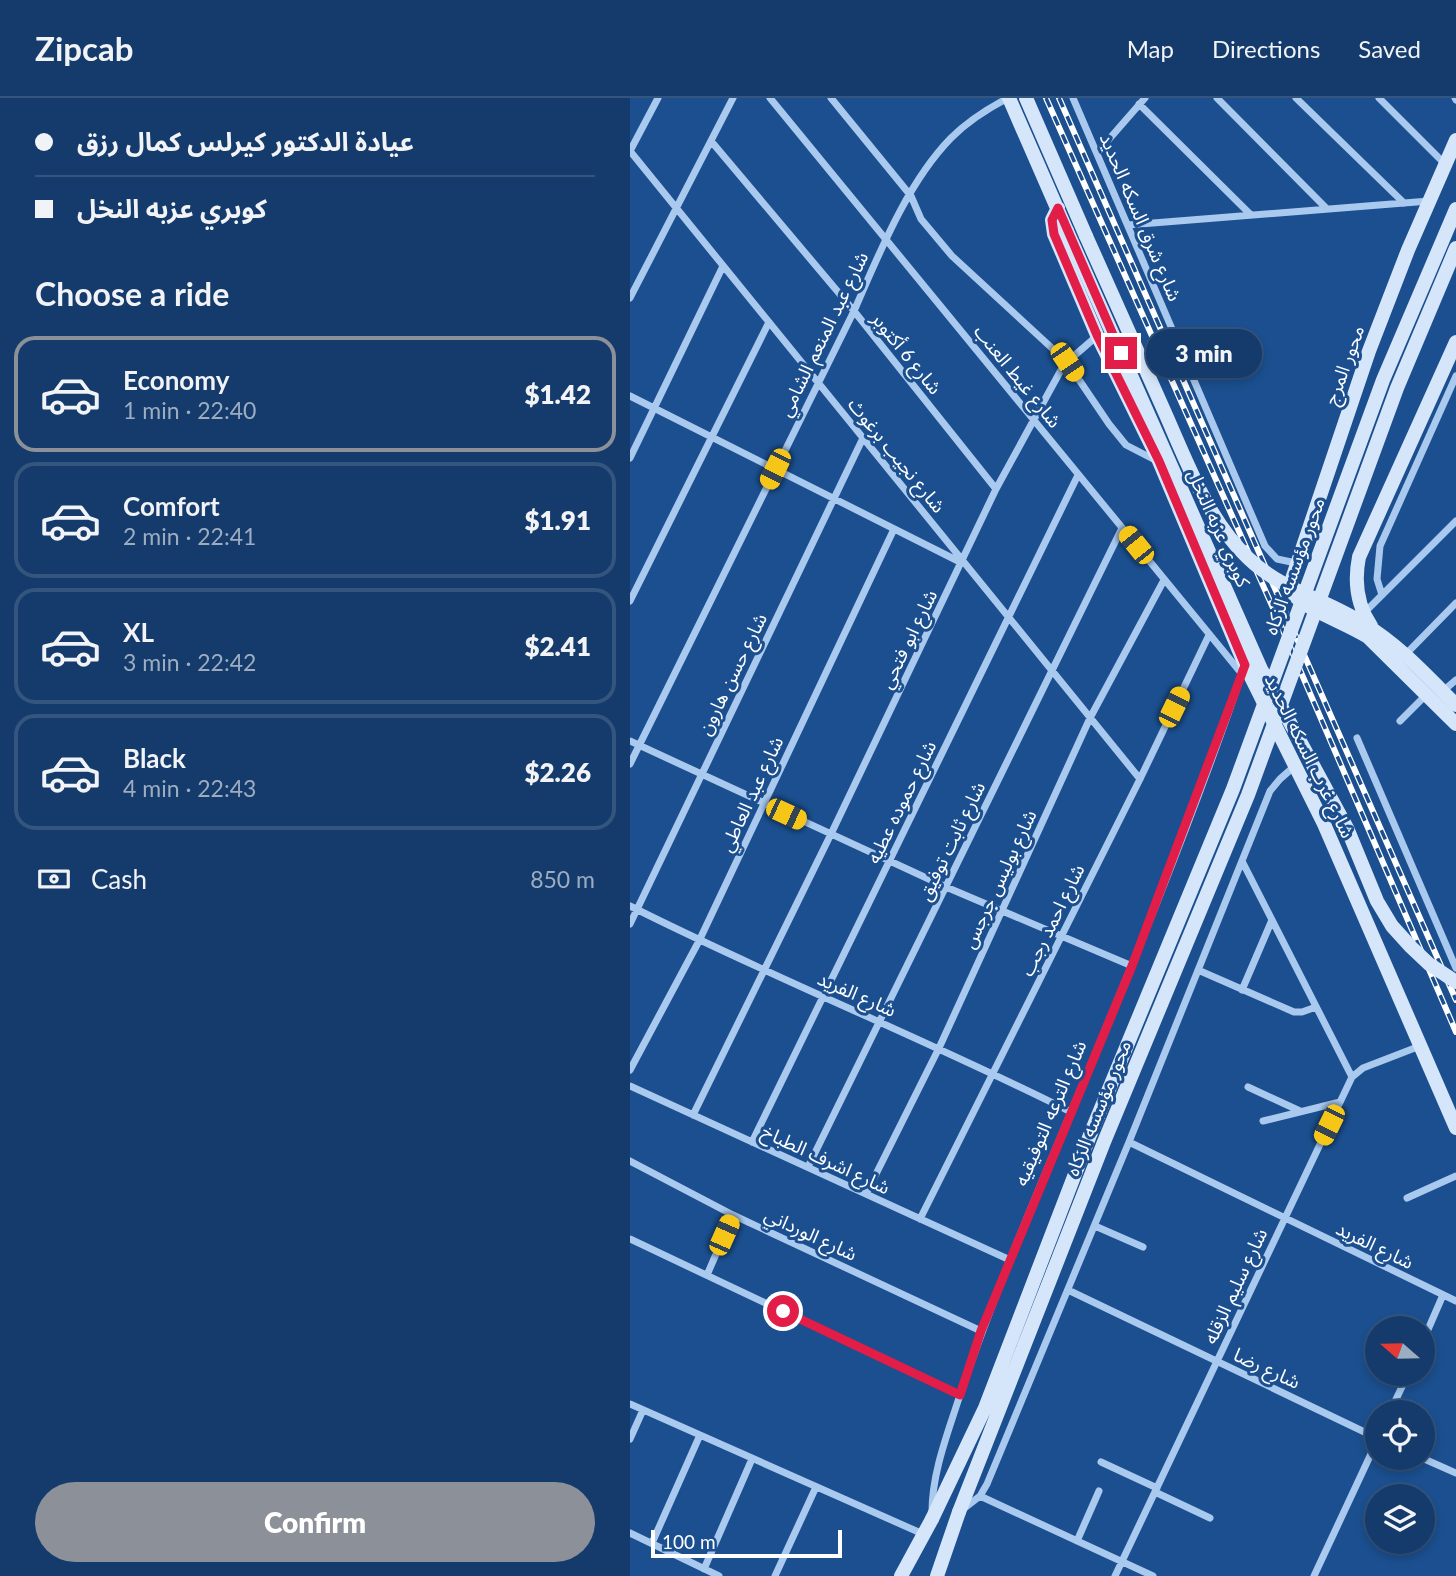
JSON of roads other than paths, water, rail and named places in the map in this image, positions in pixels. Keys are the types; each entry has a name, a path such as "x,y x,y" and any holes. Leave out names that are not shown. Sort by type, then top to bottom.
{"main road":[{"name":"كوبري عزبه النخل","path":"1009,98 1086,236 1191,471 1218,522 1249,559 1268,574 1374,631 1407,657 1456,705"},
{"name":"كوبري عزبه النخل","path":"1026,98 1039,148 1067,231 1261,669 1347,828 1377,901 1392,926 1429,964 1456,982"},
{"name":"محور المرج","path":"1351,626 1296,598 1292,587 1296,564 1369,351 1456,141"},
{"name":"شارع غرب السكه الحديد","path":"1058,208 1052,220 1054,234 1097,335 1159,461 1243,670 1296,765 1456,1128"},
{"name":"محور مؤسسه الزكاه","path":"932,1520 989,1397 1090,1135 1233,789 1383,380 1456,209"},
{"name":"محور مؤسسه الزكاه","path":"959,1513 1104,1142 1248,795 1396,388 1456,248"},
{"path":"1374,631 1361,608 1358,596 1356,583 1359,557 1456,342"},
{"path":"1351,626 1368,637 1396,663 1456,724"},
{"path":"937,1576 959,1513"},
{"path":"901,1576 932,1520"}],"street":[{"path":"630,151 658,98"},
{"path":"630,298 733,98"},
{"name":"شارع غيط العنب","path":"770,98 1209,635 1243,670"},
{"path":"831,98 911,195 921,219 952,256 1067,362 1126,445 1159,461"},
{"name":"شارع عبد المنعم الشامي","path":"630,764 854,311 886,240 911,195 935,157 951,138 978,116 1009,98"},
{"name":"شارع شرق السكه الحديد","path":"1073,98 1265,546 1277,559 1296,564"},
{"path":"1217,98 1328,209"},
{"path":"1296,98 1404,203"},
{"path":"1379,98 1445,164"},
{"path":"1097,153 1142,101 1251,215"},
{"name":"شارع 6 أكتوبر","path":"710,141 854,311 996,489"},
{"name":"شارع نجيب برغوث","path":"630,151 1140,779"},
{"path":"1128,225 1429,201"},
{"path":"630,458 723,266"},
{"path":"630,601 769,323"},
{"name":"شارع ابو فتحي","path":"694,1115 996,489 1067,362 1097,335"},
{"path":"1382,595 1377,579 1380,546 1456,376"},
{"path":"630,396 962,562"},
{"name":"شارع حسن هارون","path":"630,923 633,908 702,775 863,438"},
{"name":"شارع حموده عطيه","path":"752,1142 1078,475"},
{"path":"1351,626 1456,521"},
{"name":"شارع ثابت توفيق","path":"808,1167 1122,528"},
{"name":"شارع عبد العاطي","path":"630,1070 699,940 894,529"},
{"name":"شارع بوليس جرجس","path":"866,1194 939,1048 1090,718 1164,580"},
{"path":"1396,663 1456,603"},
{"name":"شارع احمد رجب","path":"920,1219 1209,635"},
{"name":"شارع الترعه التوفيقيه","path":"932,1520 933,1487 981,1331 1132,966 1213,756 1243,670"},
{"path":"1443,692 1456,680"},
{"path":"1401,721 1427,694"},
{"path":"1357,738 1456,968"},
{"path":"630,741 946,887 1132,966"},
{"path":"959,1513 980,1496 1095,1226 1270,792 1296,765"},
{"path":"1242,861 1352,1077 1356,1071 1420,1046"},
{"name":"شارع الفريد","path":"633,908 994,1073 1071,1112"},
{"path":"1242,990 1272,920"},
{"path":"1198,970 1294,1012 1316,1007"},
{"name":"شارع سليم الزقله","path":"1115,1576 1352,1077"},
{"name":"شارع اشرف الطباخ","path":"630,1086 1010,1260"},
{"path":"1248,1087 1300,1112"},
{"path":"1263,1121 1340,1102"},
{"name":"شارع الفريد","path":"1129,1142 1456,1301"},
{"name":"شارع الورداني","path":"630,1161 733,1215 981,1331"},
{"path":"1407,1198 1456,1176"},
{"path":"707,1275 733,1215"},
{"path":"1095,1226 1143,1247"},
{"path":"630,1239 960,1395"},
{"name":"شارع رضا","path":"1068,1290 1365,1433"},
{"path":"1434,1316 1443,1295"},
{"path":"630,1404 923,1534"},
{"path":"630,1439 643,1410"},
{"path":"652,1543 700,1435"},
{"path":"704,1569 752,1458"},
{"path":"1101,1462 1210,1518"},
{"path":"1435,1464 1456,1473"},
{"path":"1314,1576 1365,1465"},
{"path":"775,1576 816,1487"},
{"path":"1077,1541 1099,1491"},
{"path":"980,1496 1153,1576"},
{"path":"630,1533 719,1576"}],"railway":[{"path":"1046,98 1278,619 1456,1032"},
{"path":"1059,98 1456,1000"}]}
